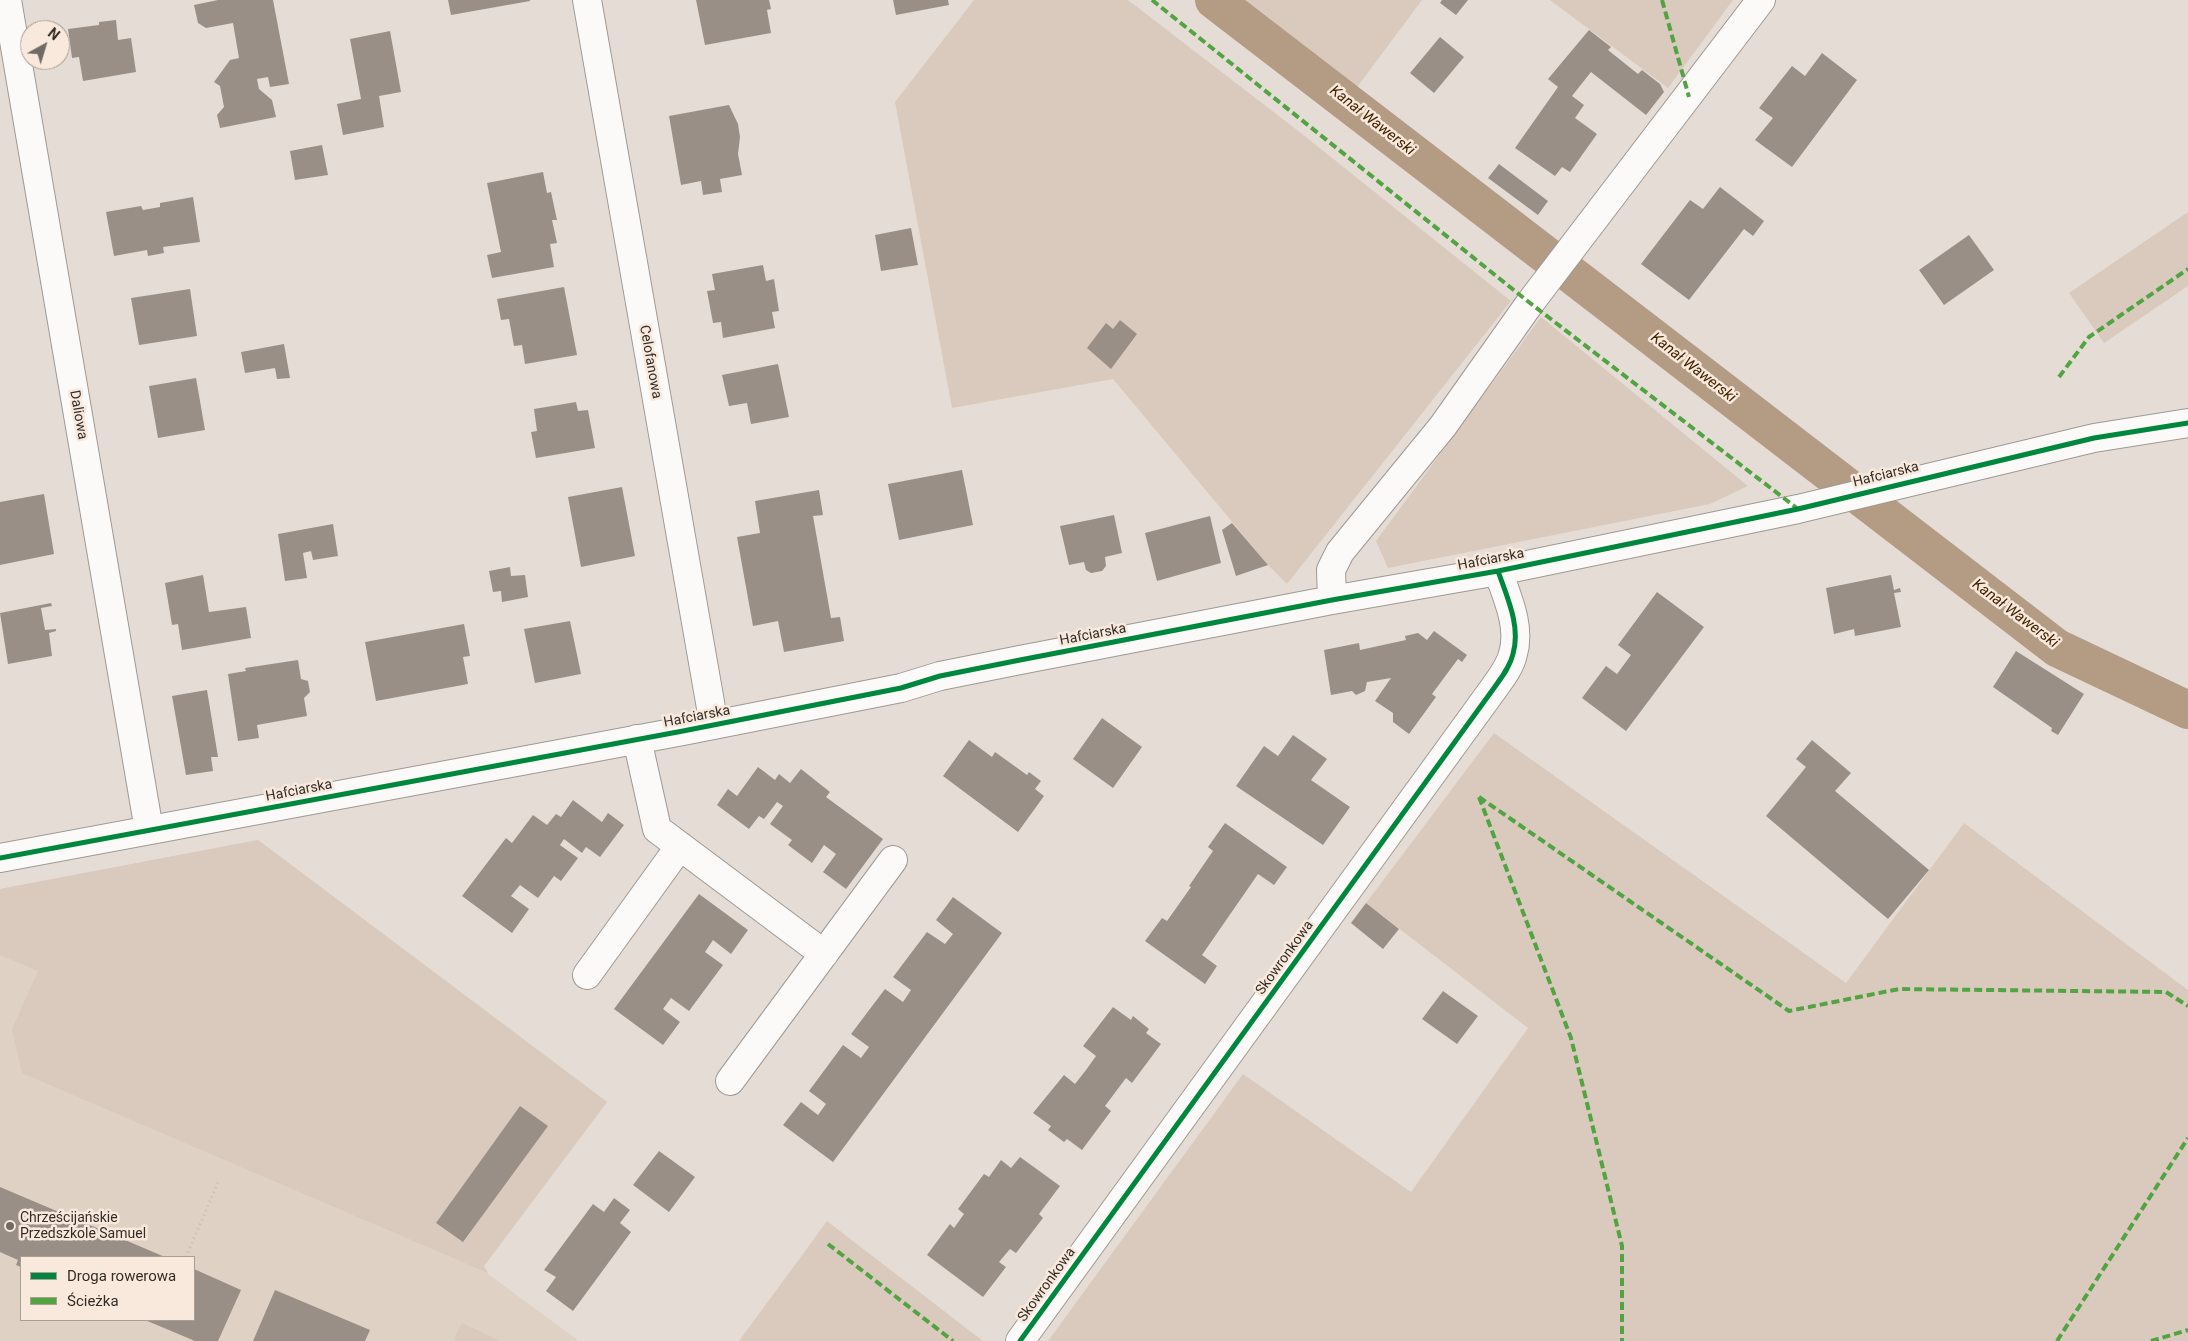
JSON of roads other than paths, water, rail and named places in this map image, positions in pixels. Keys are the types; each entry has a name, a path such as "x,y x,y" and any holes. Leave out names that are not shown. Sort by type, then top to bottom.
{"street":[{"name":"Daliowa","path":"7,0 149,830"},
{"name":"Celofanowa","path":"587,0 714,725"},
{"path":"1332,600 1332,570 1340,552 1443,426 1538,291 1762,0"},
{"name":"Hafciarska","path":"0,858 714,725 901,688 948,674 1332,600 1498,571 1798,509 2094,438 2188,423"},
{"name":"Skowronkowa","path":"1020,1341 1494,688 1508,666 1514,653 1514,615 1498,571"},
{"path":"637,739 657,829 824,954"},
{"path":"587,975 680,846"},
{"path":"730,1081 892,860"}],"waterway":[{"name":"Kanał Wawerski","path":"1214,0 2057,648 2188,710"}],"place":[{"name":"Chrześcijańskie Przedszkole Samuel","path":"10,1226"}]}
